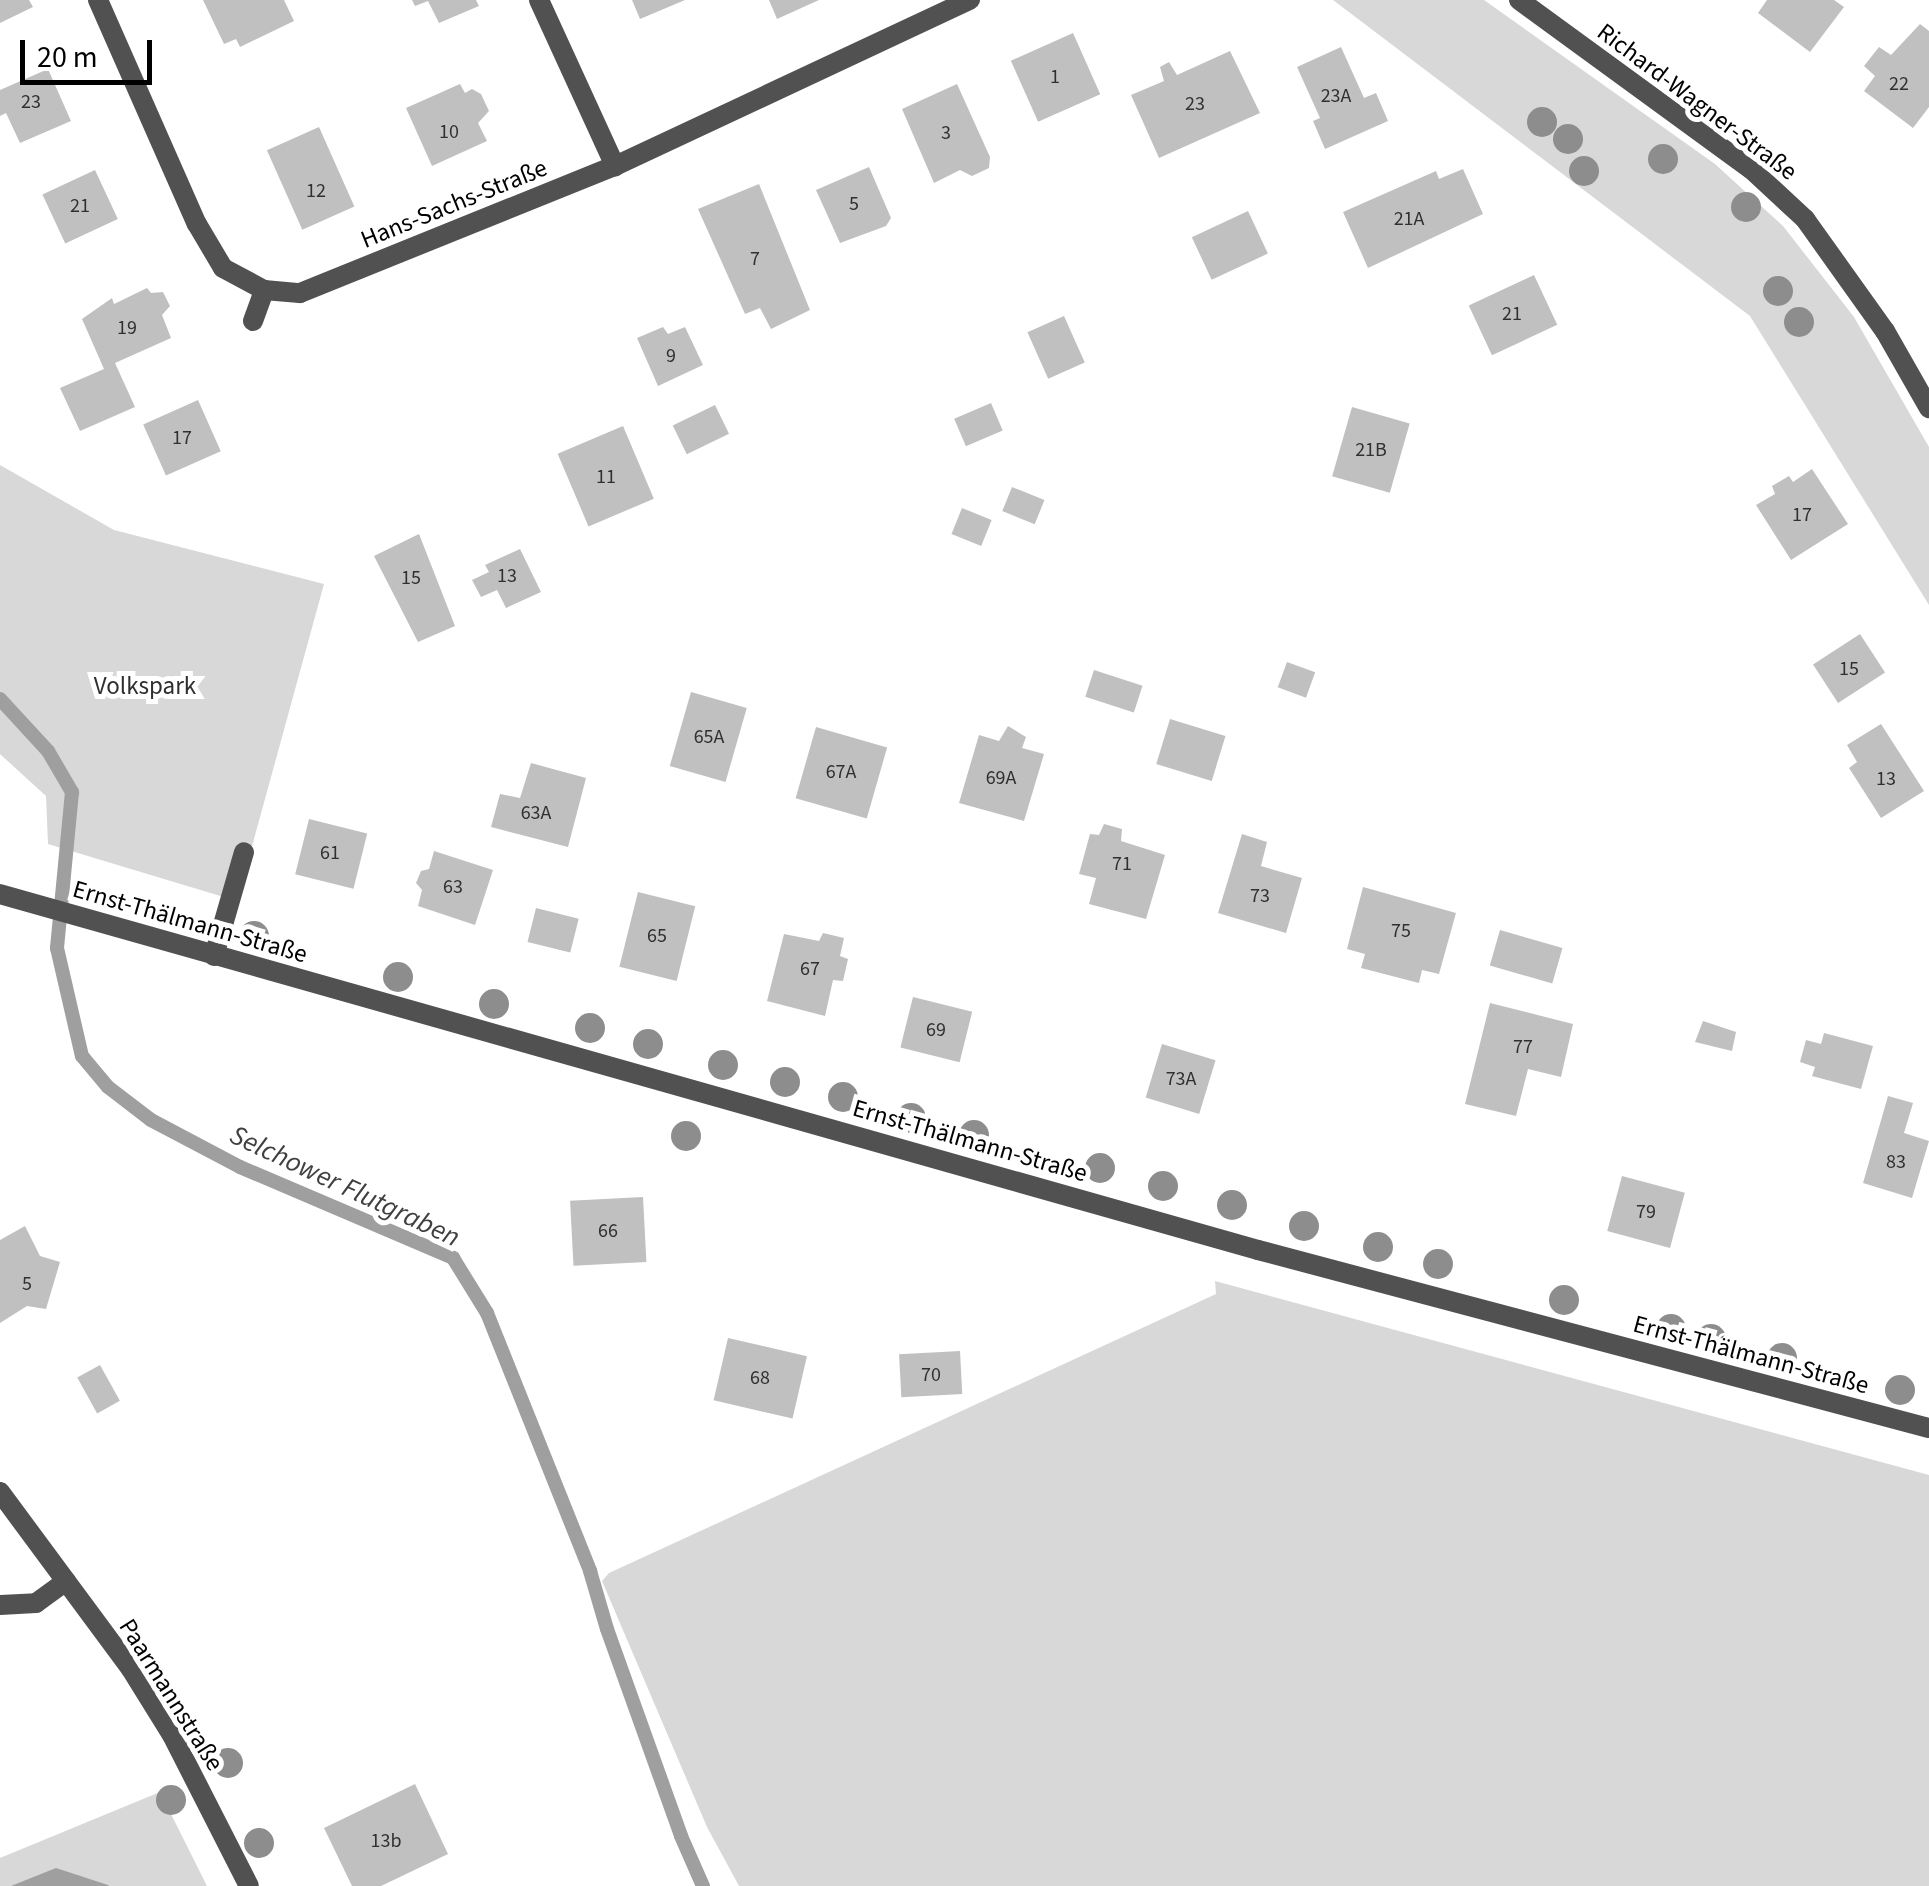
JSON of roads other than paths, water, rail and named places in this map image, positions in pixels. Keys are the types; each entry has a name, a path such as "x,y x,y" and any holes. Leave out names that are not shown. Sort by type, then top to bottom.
{"street":[{"path":"98,0 197,224 223,268 264,290 253,321"},
{"path":"539,0 615,166"},
{"name":"Hans-Sachs-Straße","path":"264,290 300,293 615,166 970,0"},
{"name":"Richard-Wagner-Straße","path":"1520,0 1738,159 1805,219 1885,331 1929,408"},
{"path":"214,956 244,852"},
{"name":"Ernst-Thälmann-Straße","path":"4,895 1258,1250 1929,1428"},
{"name":"Paarmannstraße","path":"0,1492 162,1718 249,1886"},
{"path":"0,1605 36,1603 66,1581"}],"waterway":[{"name":"Selchower Flutgraben","path":"0,699 48,751 72,792 57,948 82,1056 108,1087 151,1120 240,1167 453,1258 487,1313 590,1571 681,1836 703,1886"}],"park label":[{"name":"Volkspark","path":"145,686"}]}
